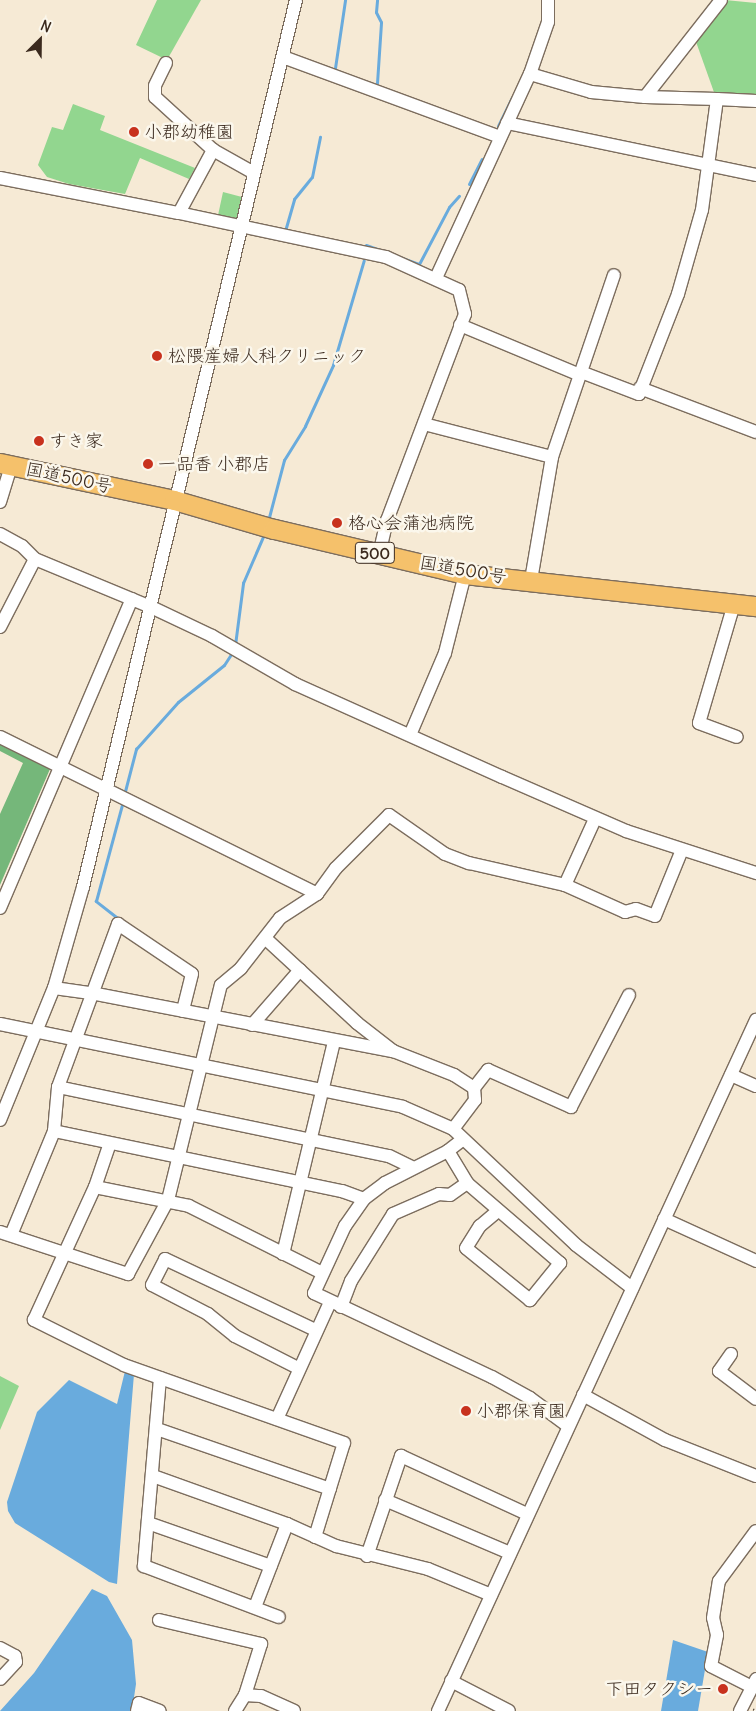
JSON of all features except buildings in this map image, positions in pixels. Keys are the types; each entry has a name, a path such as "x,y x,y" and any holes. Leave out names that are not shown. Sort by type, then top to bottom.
{"highway":[{"name":"国道500号","path":"6,465 174,500 464,574 756,606"}],"street":[{"path":"0,1120 4,1102 37,1032 54,988 107,790 151,608 174,500 296,0"},
{"path":"436,278 530,74 548,22 548,0"},
{"path":"645,97 721,0"},
{"path":"283,57 500,137"},
{"path":"166,63 155,86 155,97 213,150 254,173"},
{"path":"530,74 591,92 645,97 756,101"},
{"path":"460,325 580,373 639,394 695,243 717,100"},
{"path":"507,124 756,174"},
{"path":"179,213 213,150"},
{"path":"0,178 179,213 240,228 386,257 459,290 465,314 387,520 380,554"},
{"path":"531,580 552,456 614,275"},
{"path":"640,388 756,432"},
{"path":"424,424 552,456"},
{"path":"0,502 6,465"},
{"path":"0,534 22,546 35,559 132,599 212,636 295,684 595,819 682,850 756,873"},
{"path":"0,628 35,559"},
{"path":"410,735 445,653 464,574"},
{"path":"0,908 132,599"},
{"path":"734,604 699,723 737,737"},
{"path":"0,737 317,894"},
{"path":"183,1011 192,974 118,924 74,1038 58,1087 54,1131 5,1233 128,1274 168,1200 221,985 241,968 280,918 317,894 336,868 389,815 445,854 469,863 566,886 625,912 636,909 655,916 682,850"},
{"path":"566,886 595,819"},
{"path":"265,938 357,1023 393,1052"},
{"path":"252,1024 300,970"},
{"path":"54,988 91,992 393,1052 454,1075 474,1088"},
{"path":"453,1129 475,1100 474,1088 488,1070 571,1107 630,995"},
{"path":"438,1711 527,1514 756,1020"},
{"path":"0,1024 403,1107 453,1129 462,1140 478,1150 576,1245 632,1288"},
{"path":"283,1254 334,1041"},
{"path":"731,1075 756,1086"},
{"path":"58,1087 390,1156 412,1167"},
{"path":"54,1131 300,1182 364,1199"},
{"path":"462,1140 448,1151 412,1167 364,1199 345,1226 314,1294 492,1377 530,1398 568,1426"},
{"path":"110,1142 95,1187 66,1254 34,1320 124,1366 345,1444 314,1537"},
{"path":"448,1151 467,1183 560,1264 530,1300 466,1248 480,1226 498,1211"},
{"path":"276,1419 315,1330 351,1281 393,1214 439,1194 450,1195 467,1183"},
{"path":"95,1187 168,1200 189,1206 322,1273"},
{"path":"664,1220 756,1261"},
{"path":"298,1368 235,1336 208,1314 152,1285 165,1259 315,1330"},
{"path":"731,1354 719,1371 756,1398"},
{"path":"160,1378 144,1566 279,1617"},
{"path":"583,1396 665,1440 756,1476"},
{"path":"157,1429 330,1488"},
{"path":"367,1556 401,1456 527,1514"},
{"path":"153,1476 287,1524 314,1537 367,1556 428,1568 491,1595"},
{"path":"385,1500 510,1553"},
{"path":"148,1523 271,1566"},
{"path":"255,1607 287,1524"},
{"path":"740,1711 754,1683 711,1666 717,1635 713,1618 719,1581 756,1531"},
{"path":"159,1620 261,1644 245,1686 245,1695 236,1711"},
{"path":"0,1648 15,1656 16,1662 0,1679"},
{"path":"452,1681 509,1711"},
{"path":"245,1695 261,1696 294,1711"},
{"path":"136,1711 139,1703 157,1710"}],"green space":[{"path":"157,0 201,0 167,60 136,45"},
{"path":"725,0 756,3 756,98 715,95 695,39"},
{"path":"73,104 105,116 100,130 195,168 189,179 140,158 125,194 69,184 47,177 38,165 52,127 63,130"},
{"path":"223,192 242,197 236,220 217,220"},
{"path":"0,743 50,769 0,885 0,814 23,763 0,751"},
{"path":"0,1376 19,1386 0,1430"}],"water":[{"path":"125,1371 134,1374 117,1584 109,1582 15,1523 8,1511 7,1502 37,1412 69,1380 117,1404"},
{"path":"92,1589 107,1596 132,1640 136,1684 132,1711 0,1711 34,1673"},
{"path":"673,1640 708,1652 698,1711 661,1711"}],"waterway":[{"path":"335,68 345,0"},
{"path":"377,0 376,12 381,22 377,83"},
{"path":"498,126 512,97"},
{"path":"285,231 294,199 312,177 320,137"},
{"path":"469,184 482,159"},
{"path":"366,245 419,264 449,207 459,196"},
{"path":"268,521 284,460 305,426 333,365 364,260"},
{"path":"235,645 243,583 265,532"},
{"path":"124,795 136,749 178,702 224,665 233,651"},
{"path":"120,920 96,901 123,801"}],"place":[{"name":"小郡幼稚園","path":"134,132"},
{"name":"松隈産婦人科クリニック","path":"157,356"},
{"name":"すき家","path":"39,441"},
{"name":"一品香 小郡店","path":"148,464"},
{"name":"格心会蒲池病院","path":"337,523"},
{"name":"小郡保育園","path":"466,1411"},
{"name":"下田タクシー","path":"723,1689"}]}
